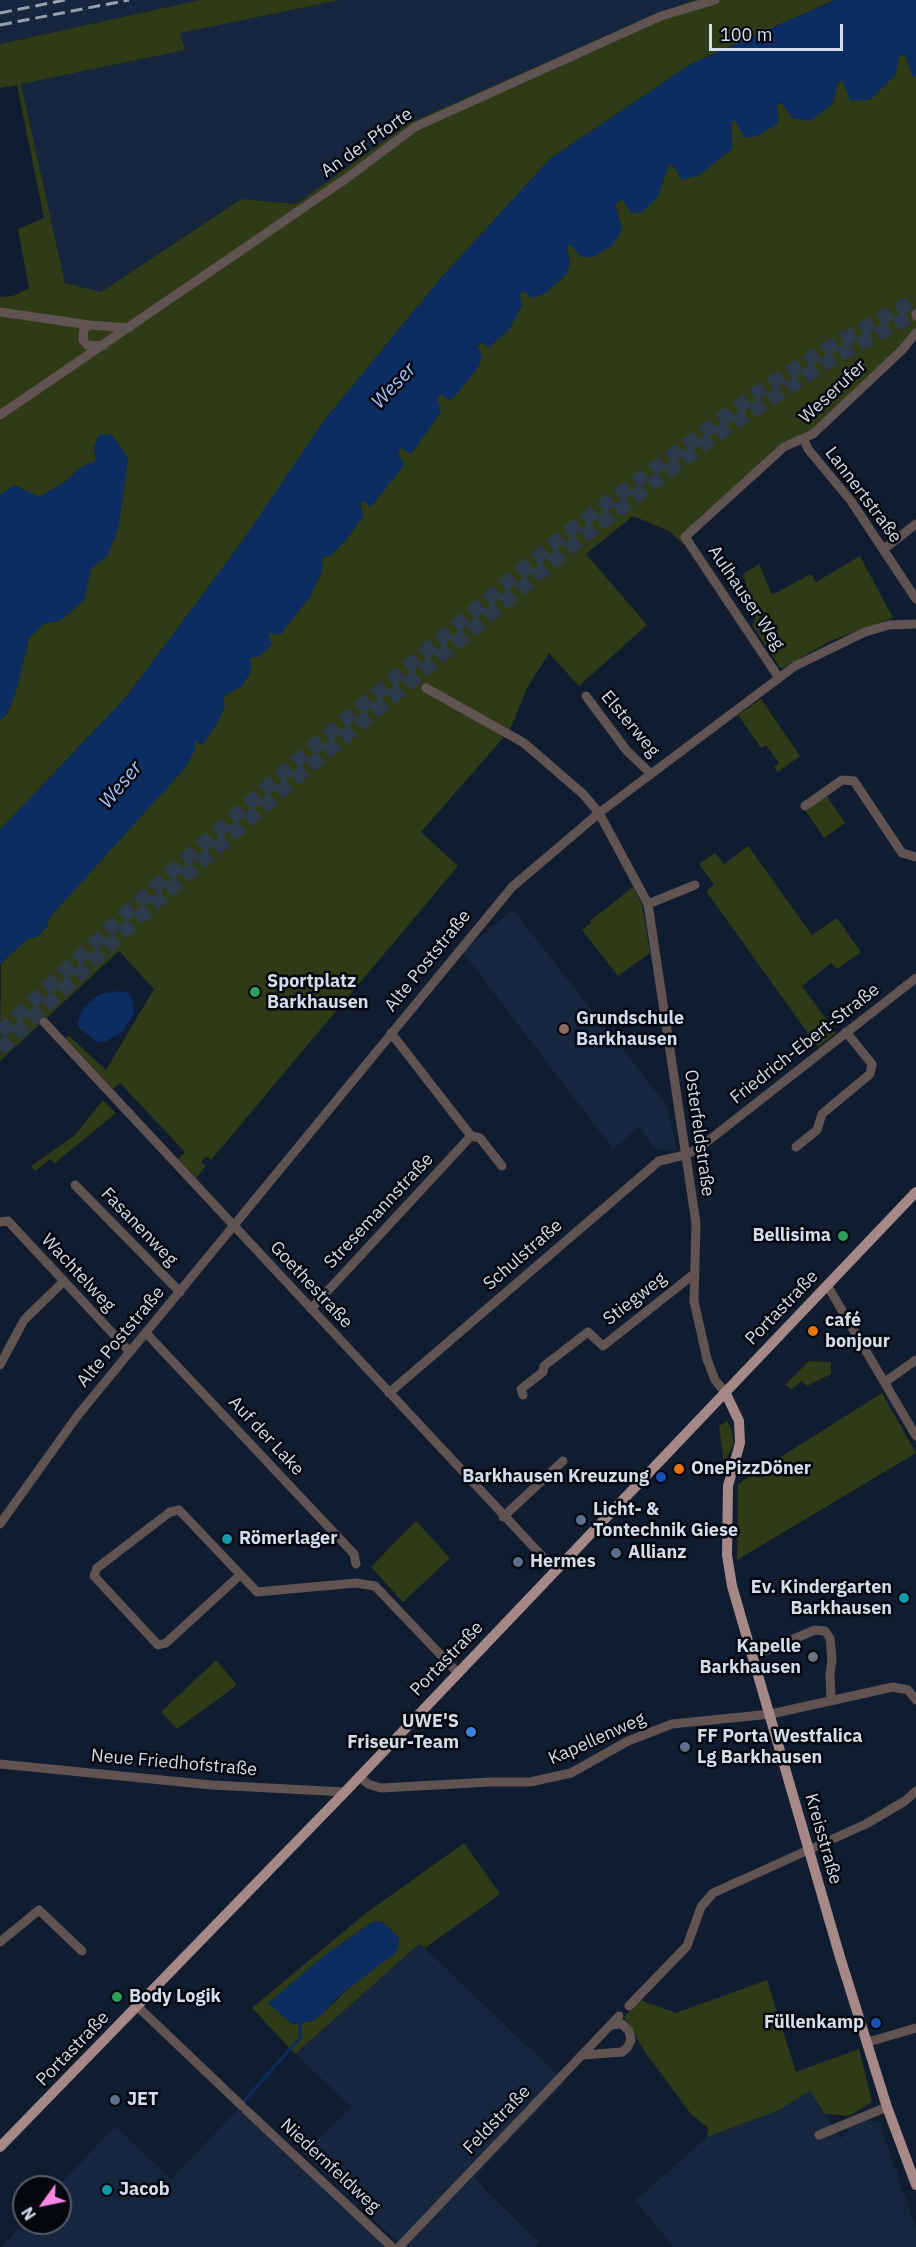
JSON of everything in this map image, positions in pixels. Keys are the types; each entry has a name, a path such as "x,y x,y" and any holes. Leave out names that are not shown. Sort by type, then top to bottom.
{"main road":[{"name":"Portastraße","path":"0,2147 345,1792 916,1192"},
{"name":"Kreisstraße","path":"725,1392 739,1421 740,1443 728,1486 727,1555 734,1595 887,2108 916,2185"}],"street":[{"name":"An der Pforte","path":"0,415 347,178 415,127 661,16 715,0"},
{"path":"0,312 90,325 129,328"},
{"path":"90,325 82,334 83,340 87,345 103,346"},
{"name":"Weserufer","path":"686,537 784,447 791,442 804,440 902,350 916,333"},
{"name":"Lannertstraße","path":"804,440 808,449 851,501 916,599"},
{"path":"884,549 916,524"},
{"name":"Aulhauser Weg","path":"686,537 779,678"},
{"name":"Alte Poststraße","path":"0,1524 78,1415 503,895 650,773 814,655 865,632 889,625 916,624"},
{"name":"Osterfeldstraße","path":"426,688 524,743 576,787 599,813 648,904 696,1223 694,1301 707,1359 715,1380 725,1392"},
{"name":"Elsterweg","path":"586,696 627,751 650,773"},
{"path":"805,806 842,780 854,782 902,853 916,857"},
{"path":"648,904 695,885"},
{"name":"Friedrich-Ebert-Straße","path":"685,1155 699,1148 916,978"},
{"name":"Goethestraße","path":"44,1022 503,1517 555,1570"},
{"path":"796,1147 817,1130 822,1114 870,1074 872,1064 846,1032"},
{"path":"391,1034 471,1136 480,1138 502,1166"},
{"name":"Stresemannstraße","path":"310,1309 471,1136"},
{"name":"Schulstraße","path":"389,1393 659,1161 685,1155"},
{"name":"Fasanenweg","path":"75,1185 180,1292"},
{"name":"Wachtelweg","path":"0,1222 8,1221 62,1283 130,1352"},
{"name":"Stiegweg","path":"523,1395 521,1389 543,1371 544,1366 588,1332 603,1346 694,1274"},
{"path":"0,1365 24,1320 62,1283"},
{"path":"827,1285 916,1436"},
{"name":"Auf der Lake","path":"146,1333 354,1554 356,1564"},
{"path":"885,1382 916,1360"},
{"path":"503,1517 563,1461"},
{"path":"239,1576 166,1643 158,1645 94,1576 98,1568 174,1510 179,1510 239,1576 257,1592 356,1583 375,1586 457,1672"},
{"path":"753,1656 815,1630 825,1631 830,1638 832,1660 831,1699"},
{"name":"Kapellenweg","path":"359,1776 368,1784 381,1788 530,1782 571,1773 628,1741 672,1724 771,1714 893,1687 908,1690 916,1700"},
{"name":"Neue Friedhofstraße","path":"0,1764 212,1785 345,1792"},
{"path":"629,2006 687,1946 701,1907 713,1893 866,1824 905,1801 916,1791"},
{"path":"0,1942 39,1910 82,1951"},
{"name":"Niedernfeldweg","path":"137,2006 392,2247"},
{"name":"Feldstraße","path":"399,2247 619,2016"},
{"path":"581,2056 598,2052 622,2052 627,2048 631,2040 629,2031 622,2024 611,2025"},
{"path":"868,2042 916,2028"},
{"path":"819,2135 887,2108"}],"shaded area":[{"path":"0,0 200,0 0,44"},
{"path":"340,0 695,0 660,12 409,123 296,204 240,199 101,292 65,283 21,84 185,50 180,33"},
{"name":"Grundschule Barkhausen","path":"513,910 668,1107 677,1151 656,1149 639,1127 613,1149 462,951"},
{"path":"419,1943 565,2082 474,2178 539,2242 535,2247 403,2247 303,2153 352,2107 295,2054"},
{"path":"810,2091 840,2139 850,2128 869,2120 880,2123 916,2229 916,2247 674,2247 635,2201 707,2137 777,2111"},
{"path":"242,2106 389,2247 1,2247 12,2235 72,2235 72,2175 69,2175 115,2126 171,2179"}],"green space":[{"path":"200,0 340,0 180,33 185,50 21,84 65,283 101,292 241,199 296,204 409,123 660,12 695,0 835,0 691,64 550,159 441,278 323,422 244,539 127,696 0,830 0,720 7,714 16,691 29,638 43,624 61,620 84,600 91,568 108,555 119,525 94,446 96,461 81,467 65,482 39,497 14,485 0,495 0,297 13,296 29,288 18,229 44,218 17,85 0,88 0,44"},
{"path":"905,54 913,76 916,76 916,329 904,347 806,440 787,444 684,545 669,531 633,516 586,554 647,625 579,686 549,653 527,688 510,730 421,832 458,866 211,1160 206,1156 201,1162 206,1166 196,1178 178,1159 185,1152 120,1083 113,1089 66,1039 68,1035 106,1070 154,989 119,951 0,1061 1,963 26,940 38,936 47,927 49,918 195,740 268,633 309,598 322,571 322,558 331,555 346,540 363,516 360,503 364,501 370,506 401,447 411,454 437,398 520,294 524,291 544,294 567,274 570,261 566,248 570,245 622,229 615,204 622,199 657,198 669,164 675,167 682,180 732,149 731,120 777,104 832,104 838,82"},
{"path":"860,556 893,618 830,641 781,669 752,625 756,618 743,574 759,564 772,595 811,574 816,582"},
{"path":"761,699 800,756 778,772 774,767 779,763 766,745 761,748 738,715"},
{"path":"826,795 845,823 824,838 805,810"},
{"path":"748,846 812,935 837,918 861,952 837,969 831,963 802,986 836,1033 818,1047 706,891 714,885 699,864 715,853 724,864"},
{"path":"633,887 642,904 650,953 618,976 582,930"},
{"path":"103,1100 116,1113 55,1163 50,1159 35,1171 31,1166 74,1136"},
{"path":"809,1361 831,1362 831,1374 807,1386 802,1381 792,1389 785,1385"},
{"path":"882,1393 916,1453 737,1560 738,1484"},
{"path":"727,1421 734,1443 724,1464 719,1426"},
{"path":"416,1521 450,1558 403,1602 371,1567"},
{"path":"216,1660 237,1685 177,1729 161,1712"},
{"path":"464,1843 500,1894 425,1948 419,1944 295,2054 252,2008 366,1913","holes":["374,1921 384,1923 399,1938 394,1954 358,1979 313,2021 292,2024 269,2003 325,1955"]},
{"path":"767,1980 796,2072 859,2049 872,2102 849,2116 825,2114 810,2091 777,2111 707,2137 708,2128 691,2114 645,2052 624,2017 640,2000 676,2013"}],"water":[{"name":"Weser","path":"835,0 916,0 916,76 913,78 905,54 899,56 896,74 870,100 850,101 843,81 838,82 832,104 811,121 792,118 782,103 777,104 778,124 756,136 745,138 735,121 731,121 732,149 699,175 681,180 675,167 669,164 657,198 641,213 631,213 622,199 615,204 622,229 613,245 593,257 581,257 571,245 566,248 570,261 567,274 544,294 532,298 524,291 520,294 522,305 509,330 488,348 482,342 477,346 482,356 479,366 455,396 449,400 441,395 437,398 441,412 411,454 401,448 398,452 404,465 371,507 364,501 360,503 363,516 346,540 331,555 322,558 322,571 309,598 280,635 268,633 272,645 258,657 250,657 251,672 241,687 223,696 225,706 218,722 202,745 195,741 195,750 185,768 49,918 47,927 38,936 26,940 1,963 0,967 0,830 127,696 244,539 323,422 441,278 550,159 691,64"},
{"path":"100,434 112,435 128,458 119,525 108,555 91,569 84,600 61,620 43,624 29,638 16,691 7,714 0,720 0,495 14,485 39,497 65,482 81,467 96,461 94,446"},
{"path":"127,992 132,997 134,1014 123,1031 105,1042 96,1041 79,1028 78,1022 82,1009 100,994"},
{"path":"374,1921 384,1923 399,1938 398,1948 394,1954 336,1998 313,2021 292,2024 268,2003 325,1955"}],"waterway":[{"path":"245,2100 300,2038 300,2018"}],"tunnel":[{"path":"0,1032 139,901 294,763 562,536 761,390 827,348 916,299"},
{"path":"0,1049 146,911 305,770 572,546 710,439 834,358 916,313"}],"railway":[{"path":"0,13 65,0"},
{"path":"0,25 129,0"}],"place":[{"name":"Sportplatz Barkhausen","path":"255,992"},
{"name":"Grundschule Barkhausen","path":"564,1029"},
{"name":"Bellisima","path":"843,1236"},
{"name":"café bonjour","path":"813,1331"},
{"name":"OnePizzDöner","path":"679,1469"},
{"name":"Barkhausen Kreuzung","path":"661,1477"},
{"name":"Licht- & Tontechnik Giese","path":"581,1520"},
{"name":"Römerlager","path":"227,1539"},
{"name":"Allianz","path":"616,1553"},
{"name":"Hermes","path":"518,1562"},
{"name":"Ev. Kindergarten Barkhausen","path":"904,1598"},
{"name":"Kapelle Barkhausen","path":"813,1657"},
{"name":"UWE'S Friseur-Team","path":"471,1732"},
{"name":"FF Porta Westfalica Lg Barkhausen","path":"685,1747"},
{"name":"Body Logik","path":"117,1997"},
{"name":"Füllenkamp","path":"876,2023"},
{"name":"JET","path":"115,2100"},
{"name":"Jacob","path":"107,2190"}]}
